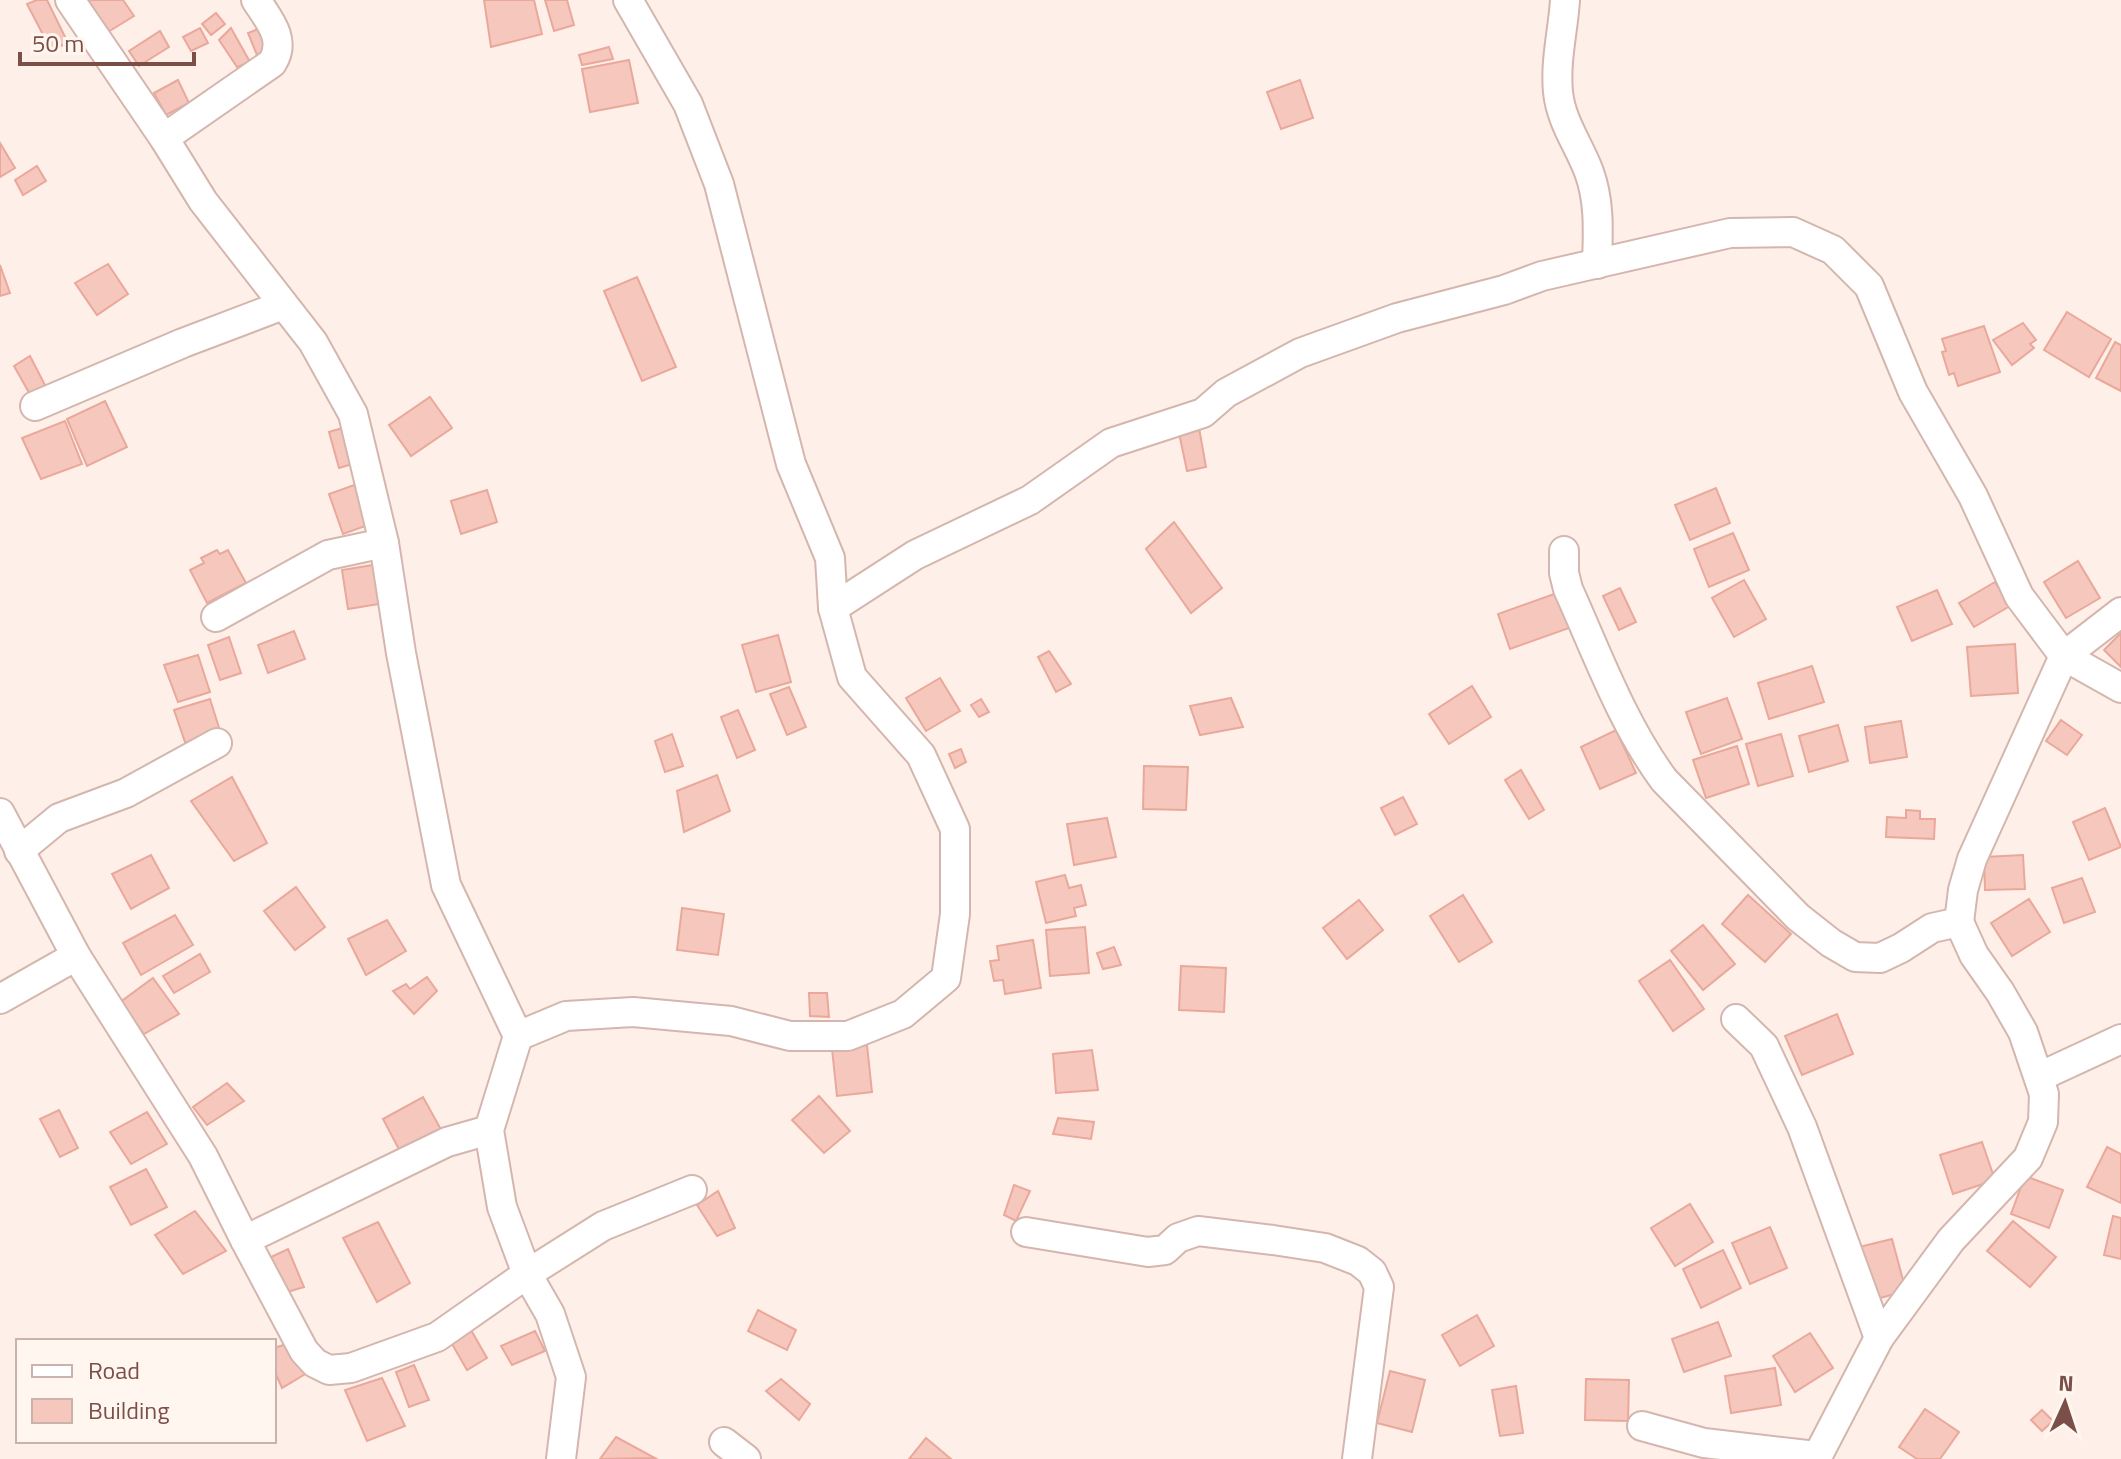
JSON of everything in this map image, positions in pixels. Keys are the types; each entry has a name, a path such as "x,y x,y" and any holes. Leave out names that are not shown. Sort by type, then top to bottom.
{"street":[{"path":"70,0 203,201 313,342 353,414 384,543 401,653 446,885 518,1036 489,1130 502,1207 527,1274 550,1314 571,1377 561,1459"},
{"path":"164,138 272,63 277,56 277,35 256,0"},
{"path":"518,1036 566,1016 633,1012 731,1021 790,1036 848,1036 903,1014 946,978 955,914 955,829 921,755 852,677 833,608 830,558 791,464 719,184 688,104 628,0"},
{"path":"1565,0 1559,46 1558,93 1567,127 1592,187 1598,214 1597,264"},
{"path":"833,608 915,555 1030,500 1111,443 1203,413 1226,393 1300,353 1397,318 1504,290 1542,276 1730,233 1793,232 1833,250 1869,286 1913,392 1973,496 2019,596 2064,656 2121,688"},
{"path":"35,406 183,343 283,305"},
{"path":"216,617 328,555 384,543"},
{"path":"1564,551 1568,589 1649,759 1664,780 1798,917 1855,957 1880,958 1932,928 1959,922"},
{"path":"1642,1426 1704,1443 1816,1457 1879,1338 1951,1240 2028,1158 2043,1122 2044,1094 2023,1032 1974,955 1959,922 1963,890 1972,859 2064,656 2121,612"},
{"path":"19,851 59,818 126,793 217,743"},
{"path":"0,813 76,956 203,1156 304,1351 315,1363 329,1370 351,1368 437,1337 603,1226 692,1190"},
{"path":"0,999 76,956"},
{"path":"1736,1019 1764,1046 1802,1127 1879,1338"},
{"path":"2039,1077 2121,1039"},
{"path":"245,1240 447,1142 489,1130"},
{"path":"1026,1232 1148,1252 1165,1250 1178,1238 1198,1231 1325,1248 1358,1261 1372,1272 1379,1287 1357,1459"}],"building":[{"path":"47,0 68,43 51,50 27,4"},
{"path":"88,0 123,0 134,16 108,32"},
{"path":"484,0 534,0 542,34 491,47"},
{"path":"545,0 567,0 574,25 554,31"},
{"path":"216,13 225,24 211,35 202,24"},
{"path":"200,28 208,43 191,51 183,37"},
{"path":"231,28 250,62 237,67 219,40"},
{"path":"261,28 271,46 257,55 248,33"},
{"path":"160,31 169,47 139,66 129,51"},
{"path":"609,47 613,59 582,65 579,55"},
{"path":"629,60 638,103 590,112 582,69"},
{"path":"178,80 189,103 166,115 154,93"},
{"path":"1300,80 1313,118 1281,129 1267,92"},
{"path":"0,143 15,168 0,177"},
{"path":"37,166 46,181 23,195 15,180"},
{"path":"108,264 128,294 97,315 75,283"},
{"path":"0,265 10,293 0,296"},
{"path":"637,277 676,367 642,381 604,291"},
{"path":"2067,312 2111,339 2089,377 2044,350"},
{"path":"2023,323 2036,340 2030,344 2034,348 2012,365 1993,340"},
{"path":"1984,326 2000,372 1958,386 1954,373 1949,375 1942,352 1946,351 1942,339"},
{"path":"2115,342 2121,345 2121,391 2096,378"},
{"path":"30,356 48,391 32,398 14,366"},
{"path":"430,397 452,428 411,456 389,425"},
{"path":"105,401 127,447 87,466 67,419"},
{"path":"65,421 82,464 41,479 22,438"},
{"path":"349,426 359,462 339,468 329,432"},
{"path":"1199,428 1206,467 1187,471 1179,433"},
{"path":"357,484 371,524 343,534 329,494"},
{"path":"1716,488 1730,523 1690,540 1675,505"},
{"path":"487,490 497,522 461,534 451,501"},
{"path":"1174,522 1222,588 1191,613 1146,549"},
{"path":"1733,533 1749,570 1709,587 1694,549"},
{"path":"217,550 220,554 228,550 246,583 207,603 190,570 204,563 201,558"},
{"path":"2078,561 2100,598 2066,618 2044,582"},
{"path":"373,565 379,604 348,609 342,570"},
{"path":"1744,580 1766,619 1734,637 1712,598"},
{"path":"1995,582 2010,606 1974,627 1959,603"},
{"path":"1620,588 1636,622 1619,630 1603,596"},
{"path":"1937,590 1952,624 1912,641 1897,607"},
{"path":"1557,593 1569,628 1510,649 1498,614"},
{"path":"294,631 305,659 268,673 258,645"},
{"path":"2121,633 2121,667 2104,650"},
{"path":"778,635 791,682 756,692 742,645"},
{"path":"229,637 241,673 220,680 208,645"},
{"path":"2015,644 2018,693 1971,696 1967,647"},
{"path":"1049,651 1071,684 1056,692 1038,657"},
{"path":"198,655 210,692 178,702 164,665"},
{"path":"1812,666 1824,702 1769,719 1758,683"},
{"path":"940,678 960,711 926,731 906,698"},
{"path":"1472,686 1491,717 1449,744 1429,714"},
{"path":"789,687 806,727 787,735 770,694"},
{"path":"1231,698 1243,727 1200,735 1190,706"},
{"path":"1727,698 1742,739 1701,754 1686,712"},
{"path":"210,699 221,734 186,745 174,710"},
{"path":"981,699 989,712 979,717 971,705"},
{"path":"738,710 755,750 737,758 721,717"},
{"path":"2061,720 2082,735 2067,755 2046,741"},
{"path":"1901,721 1907,757 1870,763 1865,727"},
{"path":"1838,725 1848,761 1809,772 1799,736"},
{"path":"1616,730 1636,773 1600,789 1581,747"},
{"path":"672,734 683,766 665,772 655,741"},
{"path":"1781,734 1793,776 1758,786 1746,744"},
{"path":"1737,746 1749,784 1706,798 1693,760"},
{"path":"961,749 966,762 955,768 949,754"},
{"path":"1144,766 1188,767 1186,810 1143,809"},
{"path":"1521,770 1544,810 1529,819 1505,780"},
{"path":"717,775 730,811 684,832 677,791"},
{"path":"232,777 267,843 234,861 191,801"},
{"path":"1403,797 1417,824 1395,835 1381,808"},
{"path":"2105,808 2121,847 2089,860 2073,822"},
{"path":"1906,810 1920,811 1920,819 1935,819 1934,839 1886,837 1887,817 1906,818"},
{"path":"1107,818 1116,857 1074,865 1067,824"},
{"path":"151,855 169,888 131,909 112,874"},
{"path":"2023,855 2025,889 1985,890 1984,857"},
{"path":"1065,875 1069,888 1081,885 1086,905 1074,908 1076,916 1046,923 1036,882"},
{"path":"2082,878 2095,912 2064,923 2052,888"},
{"path":"296,887 325,927 295,950 264,911"},
{"path":"1463,895 1492,942 1459,962 1430,916"},
{"path":"1748,895 1791,934 1765,962 1722,924"},
{"path":"2029,899 2050,932 2012,956 1991,923"},
{"path":"1359,900 1383,930 1347,959 1323,928"},
{"path":"682,908 724,914 718,955 677,950"},
{"path":"175,915 193,945 141,975 123,943"},
{"path":"387,920 406,951 366,975 348,939"},
{"path":"1703,925 1735,964 1703,990 1671,951"},
{"path":"1085,927 1089,973 1050,976 1046,930"},
{"path":"1033,940 1041,988 1005,994 1003,980 994,981 990,961 999,960 997,946"},
{"path":"1114,947 1121,965 1103,969 1097,953"},
{"path":"200,954 210,972 174,993 163,976"},
{"path":"1670,960 1704,1009 1673,1031 1639,981"},
{"path":"1181,966 1226,968 1224,1012 1179,1010"},
{"path":"427,977 437,991 414,1014 393,991 406,984 410,989"},
{"path":"153,978 179,1014 144,1034 119,1003"},
{"path":"809,993 827,993 829,1017 810,1016"},
{"path":"1837,1014 1853,1054 1802,1075 1785,1036"},
{"path":"867,1045 872,1092 837,1096 832,1049"},
{"path":"1092,1050 1098,1090 1056,1093 1053,1054"},
{"path":"227,1083 244,1101 207,1125 193,1107"},
{"path":"819,1096 850,1131 824,1153 792,1120"},
{"path":"423,1097 444,1135 403,1157 383,1119"},
{"path":"59,1110 78,1148 60,1157 40,1119"},
{"path":"147,1112 167,1144 131,1164 110,1132"},
{"path":"1058,1118 1094,1122 1091,1139 1053,1134"},
{"path":"1982,1142 1995,1180 1953,1194 1940,1155"},
{"path":"2107,1147 2121,1154 2121,1203 2087,1187"},
{"path":"146,1169 167,1207 131,1225 110,1187"},
{"path":"2025,1176 2063,1190 2049,1228 2011,1214"},
{"path":"1014,1185 1030,1191 1016,1221 1004,1215"},
{"path":"718,1191 735,1228 717,1236 697,1205"},
{"path":"1690,1204 1713,1242 1675,1266 1651,1228"},
{"path":"195,1211 226,1251 183,1274 155,1235"},
{"path":"2113,1216 2121,1218 2121,1259 2104,1255"},
{"path":"2013,1221 2056,1257 2030,1287 1987,1251"},
{"path":"378,1222 410,1283 377,1302 343,1238"},
{"path":"1770,1227 1787,1268 1750,1284 1732,1243"},
{"path":"1892,1239 1906,1291 1869,1301 1855,1248"},
{"path":"288,1249 304,1287 287,1292 271,1257"},
{"path":"1723,1250 1741,1288 1701,1308 1683,1269"},
{"path":"758,1310 796,1330 787,1350 748,1331"},
{"path":"1477,1315 1494,1346 1460,1366 1442,1335"},
{"path":"1718,1322 1731,1356 1684,1372 1672,1339"},
{"path":"467,1323 487,1358 467,1370 448,1337"},
{"path":"535,1331 545,1351 512,1365 501,1346"},
{"path":"1810,1333 1833,1368 1795,1392 1773,1356"},
{"path":"293,1342 312,1370 282,1388 276,1374 276,1347"},
{"path":"414,1365 429,1400 409,1407 396,1372"},
{"path":"1775,1368 1781,1405 1731,1413 1725,1376"},
{"path":"1390,1371 1425,1380 1412,1432 1377,1423"},
{"path":"382,1378 405,1426 367,1441 345,1390"},
{"path":"781,1379 810,1404 799,1420 766,1391"},
{"path":"1586,1379 1629,1380 1628,1421 1585,1420"},
{"path":"1516,1386 1523,1433 1500,1436 1492,1390"},
{"path":"1925,1409 1959,1432 1940,1459 1917,1459 1899,1447"},
{"path":"2042,1410 2053,1421 2042,1431 2031,1420"},
{"path":"616,1437 655,1458 600,1459"},
{"path":"926,1438 951,1459 909,1459"}]}
